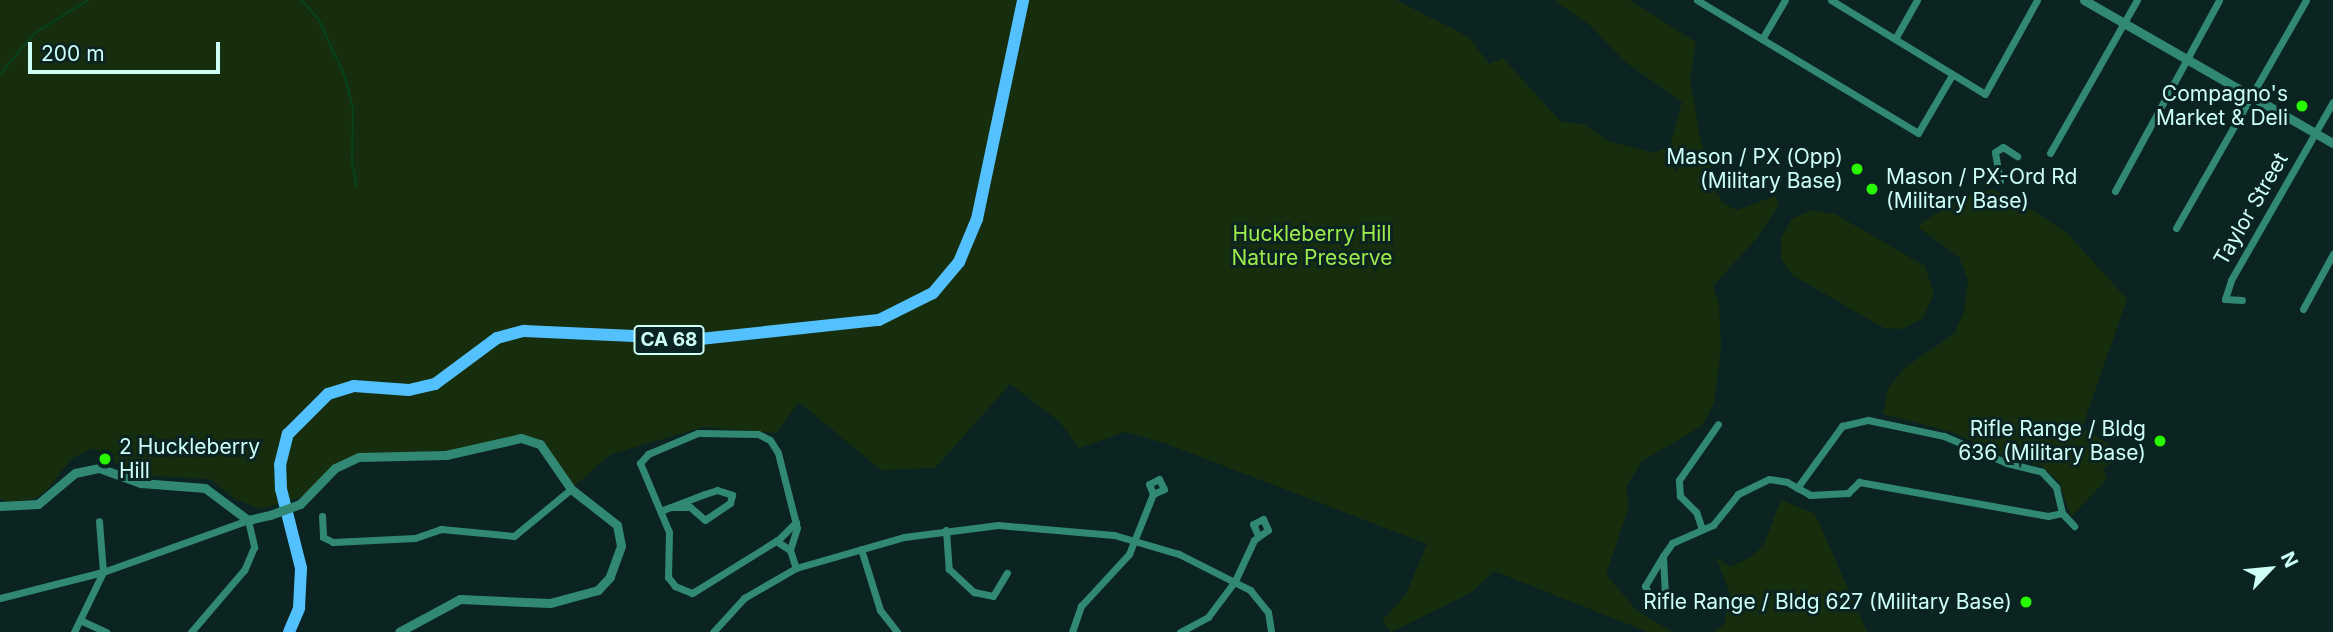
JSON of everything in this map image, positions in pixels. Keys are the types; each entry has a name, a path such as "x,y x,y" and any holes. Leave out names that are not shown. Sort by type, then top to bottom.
{"main road":[{"name":"CA 68","path":"289,632 299,608 302,568 281,489 280,466 288,434 328,394 354,386 409,390 435,384 486,345 512,333 540,330 700,340 879,320 933,293 959,262 977,219 1023,0"}],"street":[{"path":"1697,0 1918,133 1952,75"},
{"path":"1762,39 1785,0"},
{"path":"1831,0 1985,94 2038,0"},
{"path":"1895,39 1917,0"},
{"path":"2084,0 2333,143"},
{"path":"2050,153 2137,0"},
{"path":"2115,191 2219,0"},
{"path":"2176,228 2306,0"},
{"name":"Taylor Street","path":"2242,300 2225,299 2244,256 2333,102"},
{"path":"2000,181 1995,152 2007,148 2017,156"},
{"path":"2303,309 2333,254"},
{"path":"1797,488 1838,430 1851,421 1868,420 1944,436 2007,463 2042,472 2056,486 2062,513 2074,526"},
{"path":"1702,529 1696,512 1681,496 1679,480 1718,424"},
{"path":"796,521 776,541 705,587 688,592 668,576 671,538 667,509 640,463 648,454 698,433 758,434 778,453 796,521 790,550 796,568"},
{"path":"0,598 103,572 300,504 335,468 359,457 446,455 521,439 545,449 571,489 610,517 620,531 621,546 604,585 550,603 460,600 399,632"},
{"path":"0,506 38,504 75,473 99,468 141,483 205,488 248,520 254,547 244,570 191,632"},
{"path":"1663,556 1666,591 1661,598 1651,598 1645,586 1663,556 1675,541 1717,522 1743,491 1763,481 1780,480 1810,495 1848,493 1859,482 2048,516 2062,513"},
{"path":"322,516 323,537 330,541 415,538 441,529 514,536 571,489"},
{"path":"717,490 732,495 730,503 705,520 690,507 667,509 717,490"},
{"path":"1072,632 1081,606 1119,570 1153,494"},
{"path":"74,632 103,572 99,520"},
{"path":"713,632 744,598 796,568 861,549 946,530 1059,527 1132,540 1179,554 1235,581 1261,601 1268,612 1271,632"},
{"path":"946,530 949,569 974,592 993,596 1007,573"},
{"path":"1180,632 1208,617 1235,581 1258,535"},
{"path":"776,541 790,550"},
{"path":"861,549 880,610 897,632"},
{"path":"80,620 106,632"}],"green space":[{"name":"Huckleberry Hill Nature Preserve","path":"0,0 1396,0 1469,37 1489,64 1503,58 1561,122 1584,124 1608,141 1653,153 1670,146 1682,102 1624,61 1591,26 1554,0 1629,0 1696,42 1690,79 1701,142 1722,203 1737,210 1775,196 1779,205 1756,239 1713,286 1719,304 1721,346 1714,403 1702,426 1642,461 1627,485 1628,510 1606,574 1637,611 1673,632 1648,632 1494,571 1472,592 1391,632 1382,621 1406,594 1427,544 1167,444 1125,432 1079,448 1059,421 1010,384 935,468 881,470 799,402 776,433 704,427 611,454 571,489 551,457 528,439 483,448 359,457 298,498 261,509 235,499 210,479 134,475 93,448 71,459 47,490 34,499 9,502 0,499"},
{"path":"1993,190 2015,199 2067,233 2127,299 2082,428 2121,451 2120,460 2103,467 2107,479 2071,517 2059,482 2042,466 2009,458 1952,432 1883,414 1888,389 1904,368 1954,334 1964,312 1968,280 1959,257 1919,228 1922,222 1970,193"},
{"path":"1811,210 1835,214 1925,266 1934,294 1923,318 1902,329 1884,328 1792,275 1781,258 1781,238 1792,219"},
{"path":"1781,500 1815,514 1867,632 1714,632 1724,624 1730,594 1716,557 1730,567 1751,557 1763,546"}],"waterway":[{"path":"0,74 35,33 88,0"},
{"path":"301,0 318,18 345,77 353,110 352,162 357,187"}],"place":[{"name":"Compagno's Market & Deli","path":"2302,106"},
{"name":"Mason / PX (Opp) (Military Base)","path":"1857,169"},
{"name":"Mason / PX-Ord Rd (Military Base)","path":"1872,189"},
{"name":"Rifle Range / Bldg 636 (Military Base)","path":"2160,441"},
{"name":"2 Huckleberry Hill","path":"105,459"},
{"name":"Rifle Range / Bldg 627 (Military Base)","path":"2026,602"}]}
